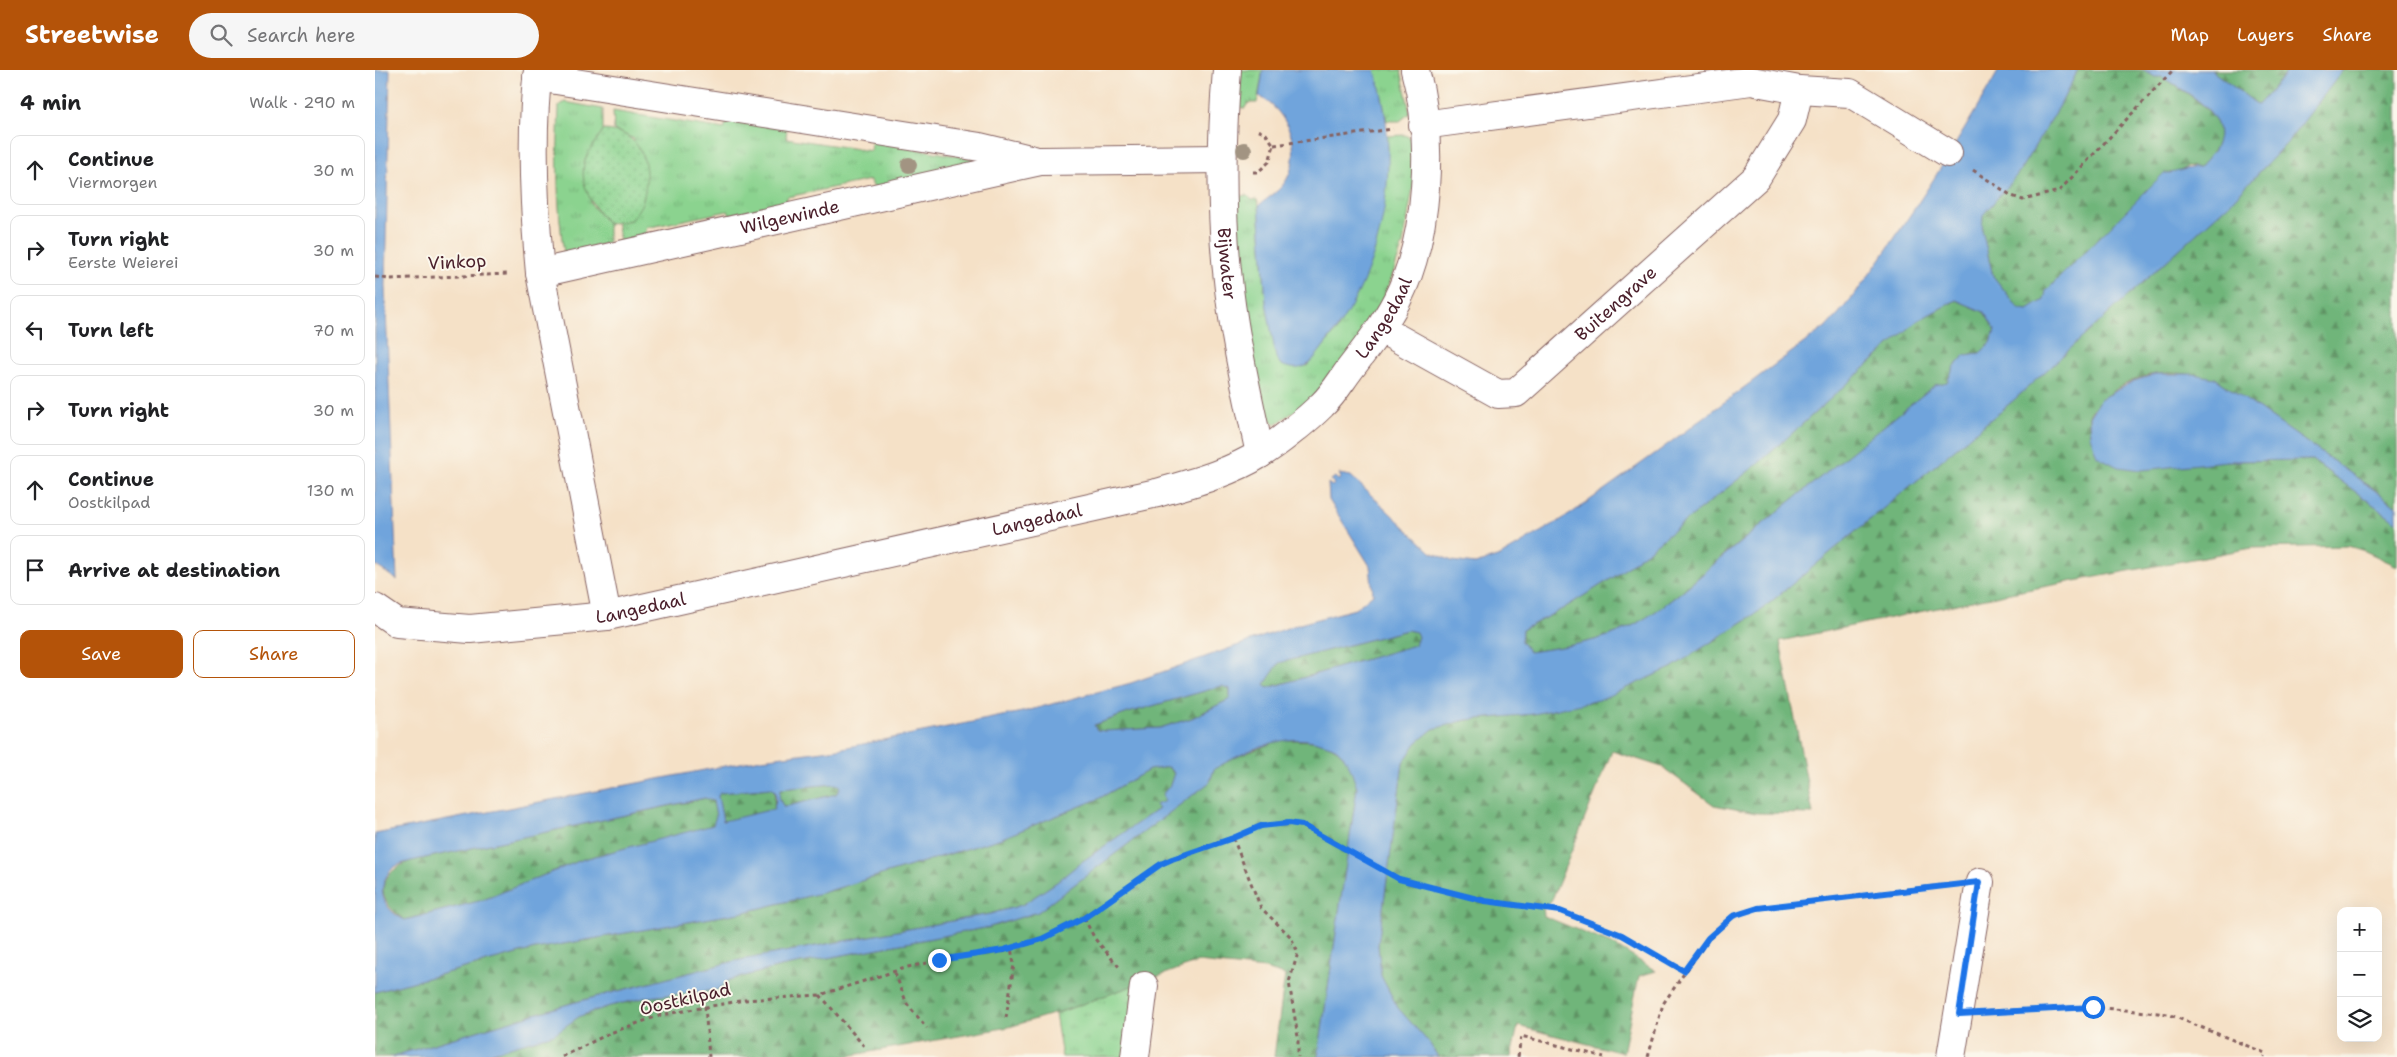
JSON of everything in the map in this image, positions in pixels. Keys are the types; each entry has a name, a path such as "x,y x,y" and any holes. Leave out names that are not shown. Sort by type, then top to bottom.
{"street":[{"name":"Bijwater","path":"1227,70 1221,158 1225,243 1233,323 1260,454"},
{"name":"Langedaal","path":"375,608 397,623 470,629 607,616 1157,493 1203,479 1260,454 1323,404 1381,329 1398,298 1410,266 1424,205 1426,167 1411,126 1415,70"},
{"name":"Wilgewinde","path":"607,616 540,273 537,241 534,109 538,73 980,147 1040,161"},
{"path":"1411,126 1751,81 1799,90 1850,93 1957,159"},
{"name":"Buitengrave","path":"1381,329 1498,394 1516,393 1756,178 1792,120 1799,90"},
{"name":"Wilgewinde","path":"540,273 1040,161 1221,158"},
{"path":"1951,1057 1979,882"},
{"path":"1135,1057 1144,986"}],"path":[{"path":"1957,159 2012,196 2023,200 2059,192 2173,70"},
{"path":"1273,145 1411,126"},
{"name":"Vinkop","path":"375,277 389,279 540,273"},
{"name":"Oostkilpad","path":"562,1057 610,1033 661,1016 705,1006 745,1000 820,995 908,968 954,957 1011,948 1042,939 1084,918 1161,864 1261,826 1289,823 1302,825 1319,837 1399,879 1485,901 1560,911 1622,935 1684,971"},
{"path":"1233,838 1261,908 1291,937 1298,953 1289,982 1298,1037 1298,1057"},
{"path":"1648,1057 1663,1004 1708,938 1733,916 1758,908 1979,882"},
{"path":"1084,918 1095,938 1125,974 1144,986"},
{"path":"1006,1018 1014,964 1011,948"},
{"path":"895,973 907,1004 927,1028"},
{"path":"820,995 864,1046"},
{"path":"705,1006 709,1057"},
{"path":"1959,1014 2093,1007 2168,1014 2265,1053 2264,1057"},
{"path":"1518,1057 1521,1036 1604,1057"}],"green space":[{"path":"1240,70 1263,70 1257,103 1248,103 1245,108 1235,107"},
{"path":"1375,70 1401,70 1410,113 1400,121 1387,121"},
{"path":"2078,70 2143,70 2155,77 2162,77 2192,97 2211,114 2217,124 2219,135 2216,146 2199,168 2188,166 2176,174 2044,300 2028,310 2019,309 1993,276 1982,230 1983,215 2017,175 2059,107"},
{"path":"2211,70 2289,70 2258,105"},
{"path":"2343,70 2397,70 2397,506 2215,378 2163,373 2128,383 2108,394 2093,409 2089,416 2090,436 2227,461 2312,460 2397,522 2397,566 2365,551 2348,546 2252,548 2005,594 1780,641 1813,814 1756,813 1714,805 1662,767 1612,751 1551,902 1543,907 1544,916 1614,945 1656,971 1639,976 1623,1053 1518,1026 1511,1057 1438,1057 1430,1044 1398,1008 1381,976 1378,945 1403,763 1416,743 1433,729 1466,720 1534,714 1671,668 1761,610 2015,399 2229,204 2287,143"},
{"path":"565,102 603,109 603,130 585,161 591,204 608,224 608,243 564,253 558,198 558,161 559,106"},
{"path":"613,111 724,129 728,119 787,127 786,138 871,151 872,141 975,159 976,163 874,188 870,180 787,197 787,206 731,218 728,211 646,228 646,236 619,243 617,223 631,220 634,139 614,130"},
{"path":"603,130 617,132 627,136 636,143 645,163 646,188 643,200 631,220 608,224 592,202 585,186 583,169 585,160"},
{"path":"1405,135 1412,139 1414,182 1403,244 1386,294 1368,331 1311,400 1276,424 1268,419 1260,392 1249,337 1241,281 1236,197 1247,195 1252,200 1257,199 1259,205 1266,302 1277,358 1307,366 1337,330 1358,292 1388,152 1387,136"},
{"path":"1956,300 1984,312 1995,330 1991,343 1980,353 1965,355 1954,367 1947,383 1935,385 1672,599 1646,618 1620,632 1595,640 1529,652 1521,641 1522,630 1564,608 1617,575 1760,462 1917,321"},
{"path":"1407,630 1417,632 1416,645 1267,688 1265,684 1278,663"},
{"path":"1222,686 1230,688 1230,699 1192,718 1160,728 1105,731 1096,730 1094,725 1128,713"},
{"path":"1280,740 1318,742 1335,748 1348,762 1357,788 1318,1057 1274,1057 1285,975 1265,969 1198,962 1066,1010 1009,1027 842,1057 476,1057 553,1034 580,1016 610,1006 648,997 717,990 729,980 780,967 990,927 1038,912 1210,782 1214,769 1229,760"},
{"path":"1168,767 1174,774 1170,785 1163,795 1165,801 1158,809 1022,905 990,914 735,961 572,1003 390,1057 375,1057 375,992 535,949 745,912 825,892 1002,838 1098,799 1149,770"},
{"path":"839,785 840,789 836,794 784,807 779,799 779,789"},
{"path":"770,788 775,791 774,809 723,822 718,796 720,793"},
{"path":"706,798 713,801 716,816 714,825 584,859 483,900 405,920 388,905 384,896 385,880 399,866 411,861"},
{"path":"1135,984 1125,1057 1062,1057 1055,1014"}],"water":[{"path":"375,70 390,70 385,285 397,580 375,565"},
{"path":"1263,70 1375,70 1383,104 1388,140 1388,176 1383,212 1375,248 1363,282 1346,314 1317,355 1308,364 1297,368 1281,365 1276,358 1266,302 1259,205 1275,193 1287,179 1292,167 1293,143 1285,121 1278,111 1259,96"},
{"path":"1999,70 2078,70 2059,107 2017,175 1983,215 1982,230 1993,276 2019,309 2028,310 2044,300 2046,291 2164,173 2199,168 2216,146 2219,134 2217,123 2203,104 2162,77 2155,77 2143,70 2211,70 2258,105 2289,70 2343,70 2287,143 2229,204 2015,399 1761,610 1671,668 1599,700 1534,714 1466,720 1433,729 1416,743 1403,763 1378,945 1381,976 1398,1008 1430,1044 1438,1057 1318,1057 1357,788 1348,763 1337,749 1310,740 1295,739 1267,744 1253,749 1214,769 1210,782 1038,912 990,927 780,967 729,980 717,990 648,997 610,1006 580,1016 554,1034 476,1057 390,1057 572,1003 735,961 990,914 1022,905 1158,809 1155,805 1165,801 1162,795 1170,785 1174,773 1168,767 1149,770 1098,799 1002,838 825,892 745,912 535,949 375,992 375,834 761,759 838,749 1022,712 1131,683 1296,625 1355,609 1373,594 1370,566 1329,500 1328,483 1332,486 1334,484 1331,480 1335,477 1338,480 1341,478 1339,474 1351,476 1431,552 1452,561 1475,564 1500,556 1569,515 1828,325 1858,290 1915,208","holes":["1956,300 1984,312 1995,330 1991,343 1980,353 1965,355 1954,367 1947,382 1935,385 1686,588 1646,618 1620,632 1608,636 1582,643 1529,652 1521,641 1522,630 1564,608 1617,575 1760,462 1917,321","1407,630 1416,632 1418,637 1415,645 1268,688 1265,684 1279,663","1222,686 1230,689 1230,699 1192,718 1160,728 1105,731 1097,730 1094,725 1128,713","835,784 839,785 840,789 836,794 784,807 779,799 780,789","770,788 775,791 776,799 774,809 723,821 718,796 720,793","705,798 713,801 716,816 713,825 584,859 483,900 405,920 390,910 383,897 383,889 387,875 393,868 409,862"]},
{"path":"2156,374 2193,374 2215,378 2397,506 2397,522 2312,460 2227,461 2142,470 2118,467 2097,456 2090,436 2089,417 2100,399 2134,381"}],"route":[{"path":"939,960 1004,950 1042,939 1084,918 1161,864 1261,826 1289,823 1302,825 1319,837 1399,879 1485,901 1560,911 1622,935 1684,971 1708,938 1733,916 1758,908 1979,882 1959,1014 2093,1007"}]}
